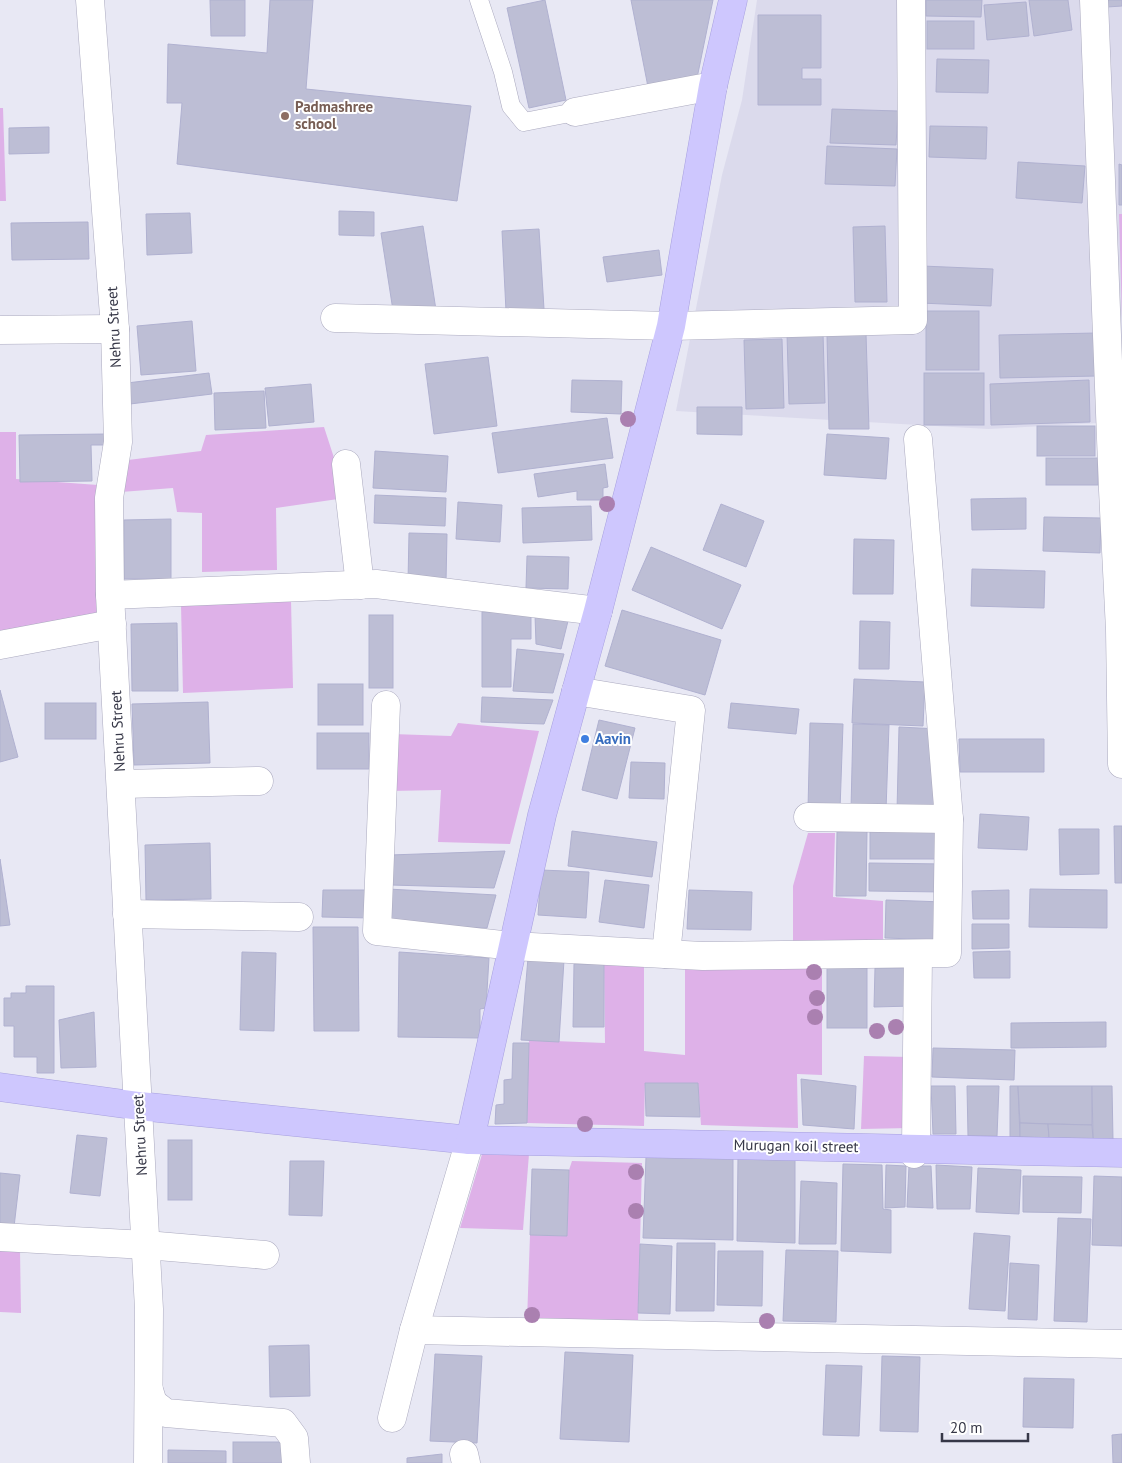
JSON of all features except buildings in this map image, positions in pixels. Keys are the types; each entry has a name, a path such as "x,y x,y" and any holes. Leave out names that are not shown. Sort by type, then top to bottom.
{"street":[{"name":"Nehru Street","path":"90,0 115,329 118,442 109,498 110,595 149,1309 148,1463"},
{"path":"392,1418 414,1330 470,1140 542,815 598,611 671,326 713,86 733,0"},
{"path":"335,318 671,326 913,320 911,0"},
{"path":"1094,0 1110,99 1122,764"},
{"path":"575,112 713,86"},
{"path":"0,330 115,329"},
{"path":"386,705 377,931 512,946 703,956 946,953 949,819 918,438"},
{"path":"346,464 360,585"},
{"path":"110,595 376,584 598,611"},
{"path":"0,645 112,624"},
{"path":"576,691 691,710 666,954"},
{"path":"121,784 259,781"},
{"path":"808,817 949,819"},
{"path":"127,914 299,917"},
{"path":"915,1151 918,954"},
{"name":"Murugan koil street","path":"0,1087 139,1106 470,1140 915,1151 1122,1153"},
{"path":"0,1237 146,1245 265,1255"},
{"path":"414,1330 1122,1344"},
{"path":"149,1390 153,1403 166,1413 284,1423 294,1438 296,1463"}],"lane":[{"path":"479,0 503,72 511,106 519,117 524,122 575,112"}],"shaded area":[{"path":"757,0 1122,0 1122,393 1099,423 988,429 676,411 722,175 742,100"},
{"path":"0,108 3,108 6,201 0,201"},
{"path":"1119,214 1122,214 1122,317"},
{"path":"324,427 337,467 338,499 276,508 277,570 202,572 202,513 177,512 173,488 121,492 128,460 201,451 206,435"},
{"path":"0,432 16,432 16,479 98,485 95,500 98,614 0,631"},
{"path":"291,600 293,688 183,693 181,605"},
{"path":"458,723 539,731 510,844 438,842 441,790 390,791 392,734 451,736"},
{"path":"808,833 835,833 833,897 883,901 883,942 793,944 793,886"},
{"path":"822,963 822,1075 797,1074 798,1128 701,1125 698,1083 645,1083 644,1126 527,1123 529,1040 605,1043 604,964 644,965 644,1051 685,1055 685,965"},
{"path":"864,1056 910,1057 910,1128 861,1129"},
{"path":"483,1151 529,1154 523,1230 460,1228"},
{"path":"572,1161 642,1163 638,1323 527,1321 530,1235 567,1236 569,1170"},
{"path":"0,1250 20,1251 21,1313 0,1312"}],"place":[{"name":"Padmashree school","path":"285,116"},
{"name":"Aavin","path":"585,739"}]}
